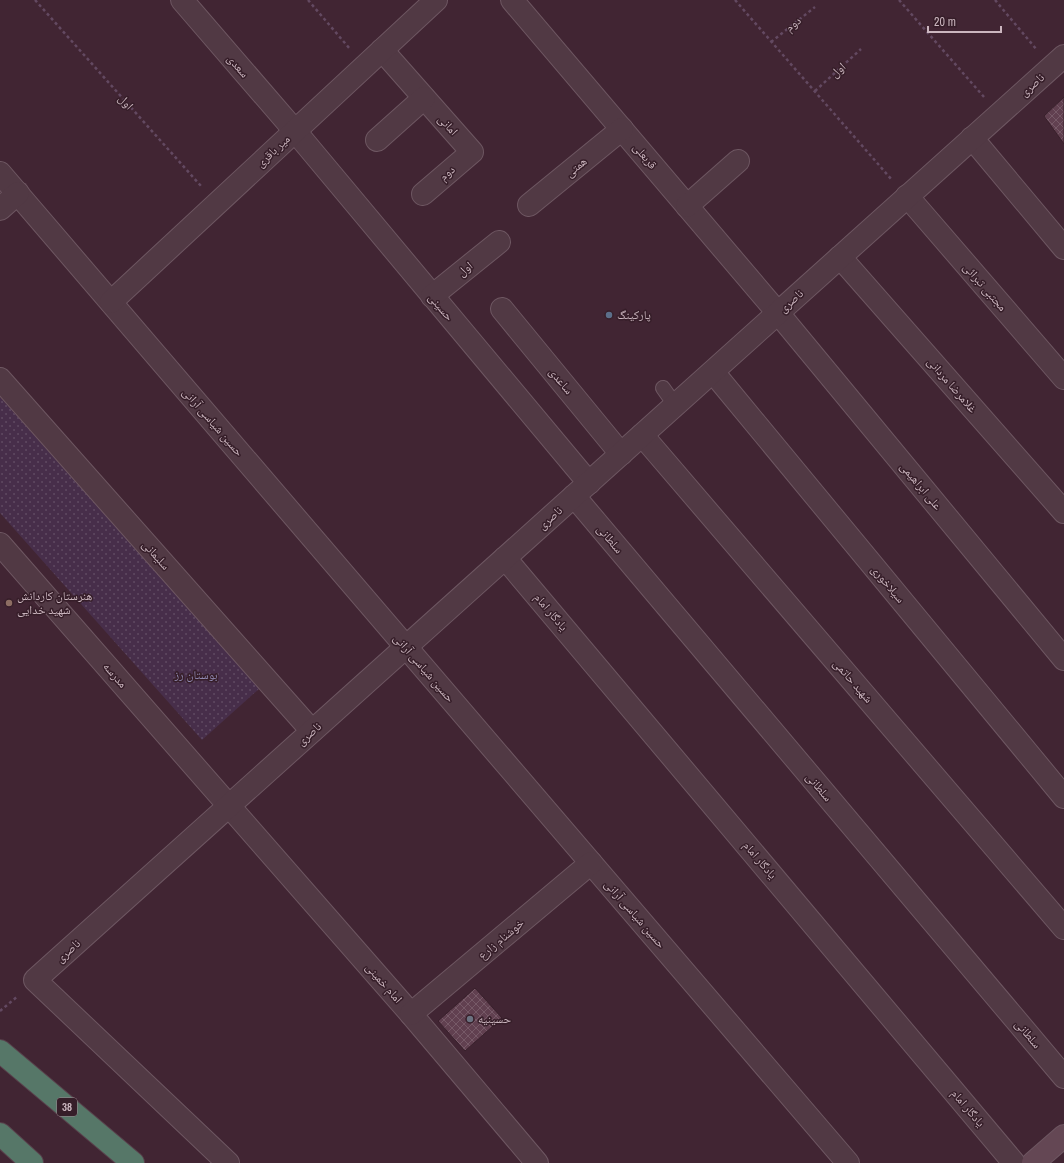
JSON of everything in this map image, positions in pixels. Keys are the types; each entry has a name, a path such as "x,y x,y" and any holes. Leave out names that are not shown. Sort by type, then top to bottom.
{"highway":[{"name":"38","path":"0,1051 133,1163"},
{"path":"0,1134 32,1163"}],"main road":[{"path":"1033,1163 1064,1136"}],"street":[{"name":"سعدی","path":"182,0 294,131"},
{"name":"میر باقری","path":"111,302 436,0"},
{"name":"قربعلی","path":"512,0 778,313"},
{"name":"امانی","path":"382,50 472,152"},
{"name":"ناصری","path":"228,1163 35,980 642,435 669,396 712,372 1058,61"},
{"path":"377,140 424,98"},
{"name":"همتی","path":"529,205 622,129"},
{"name":"حسینی","path":"294,131 432,296 581,489"},
{"path":"972,138 1064,248"},
{"name":"دوم","path":"423,194 472,152"},
{"path":"687,206 738,161"},
{"name":"حسین شیاسی آرانی","path":"0,173 848,1163"},
{"path":"0,210 18,193"},
{"name":"مجتبی تبرائی","path":"907,196 1064,378"},
{"name":"اول","path":"432,296 499,242"},
{"name":"غلامرضا مردانی","path":"840,257 1064,512"},
{"name":"ساعدی","path":"502,309 621,454"},
{"name":"علی ابراهیمی","path":"778,313 1064,659"},
{"name":"سیلاخوری","path":"712,372 1064,797"},
{"name":"سلیمانی","path":"0,379 312,731"},
{"name":"شهید حاتمی","path":"642,435 1064,928"},
{"name":"سلطانی","path":"581,489 1064,1077"},
{"name":"مدرسه","path":"0,544 229,806"},
{"name":"یادگار امام","path":"506,558 1014,1163"},
{"name":"امام خمینی","path":"229,806 411,1014 536,1163"},
{"name":"خوشنام زارع","path":"411,1014 591,863"}],"path":[{"name":"اول","path":"35,0 217,204"},
{"path":"308,0 365,66"},
{"path":"735,0 907,196"},
{"path":"899,0 999,114"},
{"path":"995,0 1058,61"},
{"name":"دوم","path":"771,42 815,7"},
{"name":"اول","path":"814,91 860,48"}],"green space":[{"name":"بوستان رز","path":"0,397 260,688 202,740 0,513"}],"building":[{"path":"1064,97 1064,144 1044,116"},
{"name":"حسینیه","path":"475,988 502,1018 465,1051 438,1021"}],"place":[{"name":"پارکینگ","path":"609,315"},
{"name":"هنرستان کاردانش شهید خدایی","path":"9,603"},
{"name":"حسینیه","path":"470,1019"}]}
